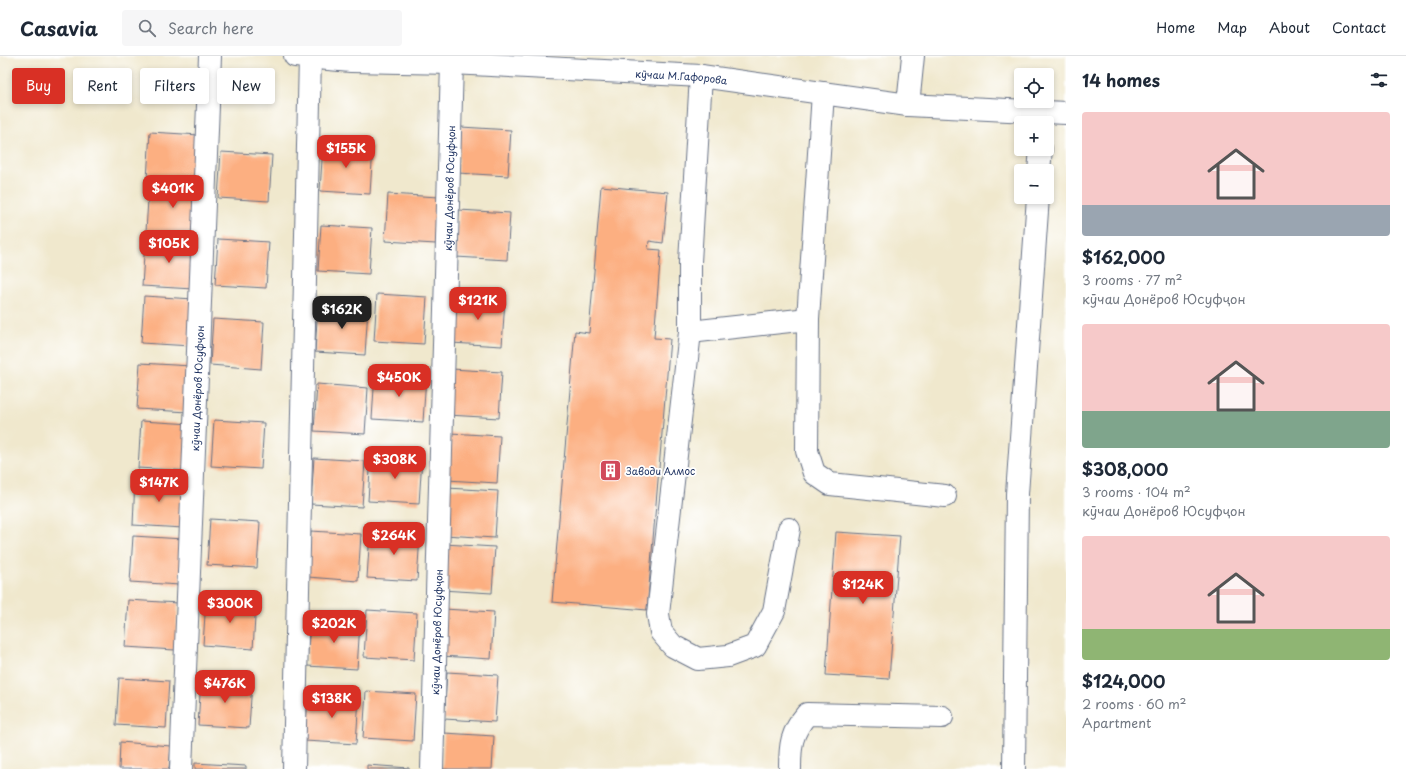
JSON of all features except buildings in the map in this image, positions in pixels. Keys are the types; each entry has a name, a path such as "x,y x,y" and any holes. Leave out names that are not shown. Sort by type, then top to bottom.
{"street":[{"name":"кӯчаи Донёров Юсуфҷон","path":"181,769 210,56"},
{"path":"908,106 913,56"},
{"path":"294,769 303,57"},
{"name":"кӯчаи М.Гафорова","path":"303,57 351,58 701,76 908,106 1031,116"},
{"name":"кӯчаи Донёров Юсуфҷон","path":"432,769 452,63"},
{"path":"701,76 690,262 690,332 658,614 661,632 673,646 698,659 728,656 755,646 774,611 789,529"},
{"path":"823,93 808,319 807,451 814,473 830,484 945,496"},
{"name":"кӯчаи М.Гафорова","path":"1049,116 1066,113"},
{"path":"1014,769 1017,494 1038,204"},
{"path":"690,332 808,319"},
{"path":"790,769 790,744 797,726 808,714 942,717"}],"place":[{"name":"Заводи Алмос","path":"611,470"}]}
